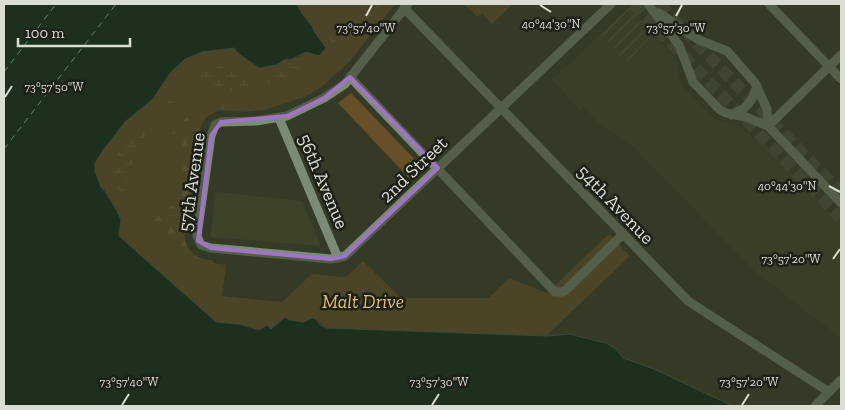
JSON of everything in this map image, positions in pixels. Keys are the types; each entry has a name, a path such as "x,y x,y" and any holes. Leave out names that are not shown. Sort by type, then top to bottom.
{"street":[{"name":"2nd Street","path":"338,258 347,255 611,4"},
{"path":"769,4 841,79"},
{"name":"54th Avenue","path":"406,6 693,306 829,392"},
{"path":"279,118 324,98 344,84 406,6"},
{"path":"650,6 699,40 725,50 751,76 767,109 768,126"},
{"path":"650,6 679,45 693,82 720,110 731,115 746,117 768,126 841,203"},
{"path":"768,126 841,55"},
{"path":"350,77 555,292 566,290 623,234"},
{"path":"731,115 748,107 752,102 757,86"},
{"name":"57th Avenue","path":"279,118 256,122 221,122 215,125 211,136 197,236 199,243 211,248 331,259 338,258"},
{"name":"56th Avenue","path":"279,118 338,258"},
{"path":"814,406 841,380"}],"highlighted area":[{"path":"350,77 438,168 345,256 331,259 211,248 198,241 211,136 221,122 287,116 324,98"}],"shaded area":[{"path":"4,4 296,4 312,26 326,48 319,56 306,52 290,60 286,59 276,65 259,68 234,48 202,52 185,59 170,73 153,99 125,122 95,163 95,171 101,187 106,192 121,220 119,236 216,322 239,324 259,330 267,325 271,329 285,317 289,320 304,322 312,318 316,319 319,324 326,328 546,336 569,334 606,343 617,350 623,358 654,369 733,406 4,406"},
{"path":"629,7 674,57 682,86 716,120 740,127 754,138 757,135 841,224 841,338 755,272 629,142 602,127 584,107 580,110 552,80"},
{"path":"629,7 654,34 638,50 641,53 630,65 601,35"},
{"path":"216,192 302,201 321,246 210,237"}],"green space":[{"name":"Malt Drive","path":"296,4 395,4 350,61 324,85 305,97 264,110 241,112 219,110 206,117 201,125 184,241 189,250 195,255 203,259 212,260 213,263 226,265 222,296 282,302 312,274 346,277 363,261 401,298 489,298 509,278 547,293 609,234 630,256 546,336 326,328 316,319 312,318 304,323 289,320 286,317 271,329 264,327 259,330 239,324 216,322 119,236 117,210 112,205 105,189 101,187 95,171 95,163 125,122 153,99 170,73 185,59 202,52 234,48 259,68 276,65 286,59 299,57 306,52 326,48"},
{"path":"361,4 382,4 339,51 320,28 338,33 340,25 354,18"},
{"path":"464,4 513,4 492,24 482,13 478,17"},
{"path":"224,62 232,65 234,73 246,73 250,78 257,80 259,89 249,92 240,90 238,94 226,89 223,92 214,86 211,88 202,80 199,80 195,74 202,66 217,68"},
{"path":"307,62 318,65 294,79 269,84 264,75"},
{"path":"351,93 423,168 410,179 338,103"},
{"path":"174,95 181,96 183,102 157,123 138,148 128,175 127,193 124,194 117,189 109,170 117,164 116,156 133,133 140,133 145,124 156,117"},
{"path":"224,106 224,109 210,114 200,125 184,235 190,250 202,260 187,254 168,241 153,222 162,212 173,205 175,207 181,201 179,195 184,188 181,182 185,174 182,167 185,161 181,155 184,139 195,117 208,108"},
{"path":"199,110 185,132 179,157 174,146 175,137 172,133 186,118"}],"ferry route":[{"path":"4,72 56,4"},
{"path":"4,149 116,4"}],"tunnel":[{"path":"633,4 841,218"},
{"path":"659,4 841,193"}]}
